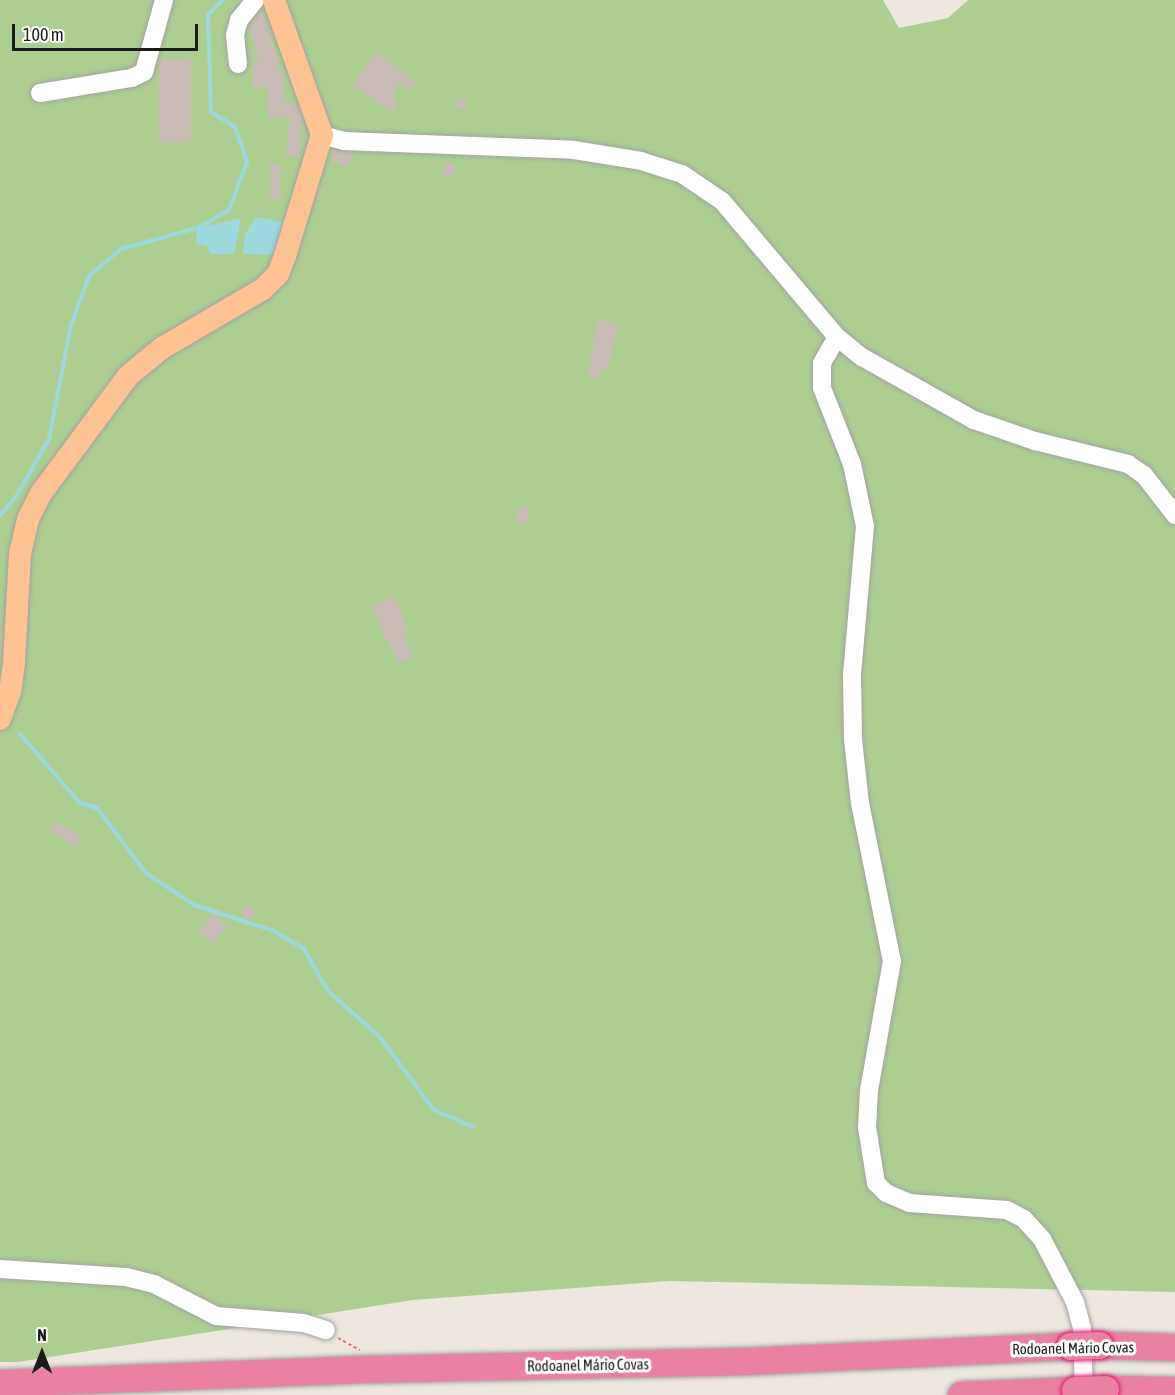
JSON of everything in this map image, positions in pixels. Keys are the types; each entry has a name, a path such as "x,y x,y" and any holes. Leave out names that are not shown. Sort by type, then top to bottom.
{"highway":[{"name":"Rodoanel Mário Covas","path":"0,1383 354,1369 747,1361 1099,1346 1175,1347"},
{"path":"961,1395 1175,1390"}],"main road":[{"path":"0,719 8,699 14,662 20,554 37,502 69,451 128,376 162,348 256,294 278,274 322,135 274,0"}],"street":[{"path":"40,93 132,78 144,72 164,0"},
{"path":"238,64 235,35 239,20 255,0"},
{"path":"322,135 344,141 574,150 641,161 682,174 722,201 837,337 894,379 974,420 1035,441 1128,464 1144,475 1175,515"},
{"path":"837,337 822,363 822,388 852,464 865,526 852,675 853,739 860,803 892,961 868,1090 867,1127 876,1183 886,1193 909,1203 1007,1210 1024,1219 1042,1239 1075,1302 1082,1328 1088,1391"},
{"path":"0,1269 126,1277 154,1284 216,1316 304,1323 326,1330"}],"green space":[{"path":"0,0 883,0 899,28 948,18 968,0 1175,0 1175,1292 670,1281 413,1300 18,1362 0,1362"}],"water":[{"path":"256,217 283,222 282,240 274,255 243,254 245,234"},
{"path":"241,218 234,254 211,254 206,245 196,245 197,228"}],"building":[{"path":"263,11 280,71 284,70 284,101 296,103 302,119 299,157 286,155 290,118 268,118 267,87 253,88 253,62 259,62 249,26"},
{"path":"376,52 416,82 410,90 397,81 394,102 398,105 393,113 352,85"},
{"path":"159,59 191,59 191,142 159,142"},
{"path":"456,98 467,100 465,109 454,107"},
{"path":"335,150 353,153 348,167 331,161"},
{"path":"443,164 455,164 454,176 442,176"},
{"path":"270,165 280,165 280,199 270,199"},
{"path":"597,320 618,323 608,369 601,369 600,379 588,377"},
{"path":"519,506 530,508 527,524 516,522"},
{"path":"395,597 409,633 404,635 412,658 398,663 371,606"},
{"path":"54,822 81,836 76,847 49,830"},
{"path":"248,904 257,912 249,921 240,913"},
{"path":"213,913 228,926 213,943 198,930"}],"waterway":[{"path":"0,516 17,495 49,439 71,325 89,276 121,249 197,228 229,210 247,162 235,127 211,112 208,15 223,0"},
{"path":"20,734 80,803 97,808 146,873 194,905 274,931 304,949 328,991 379,1036 434,1110 474,1127"}]}
